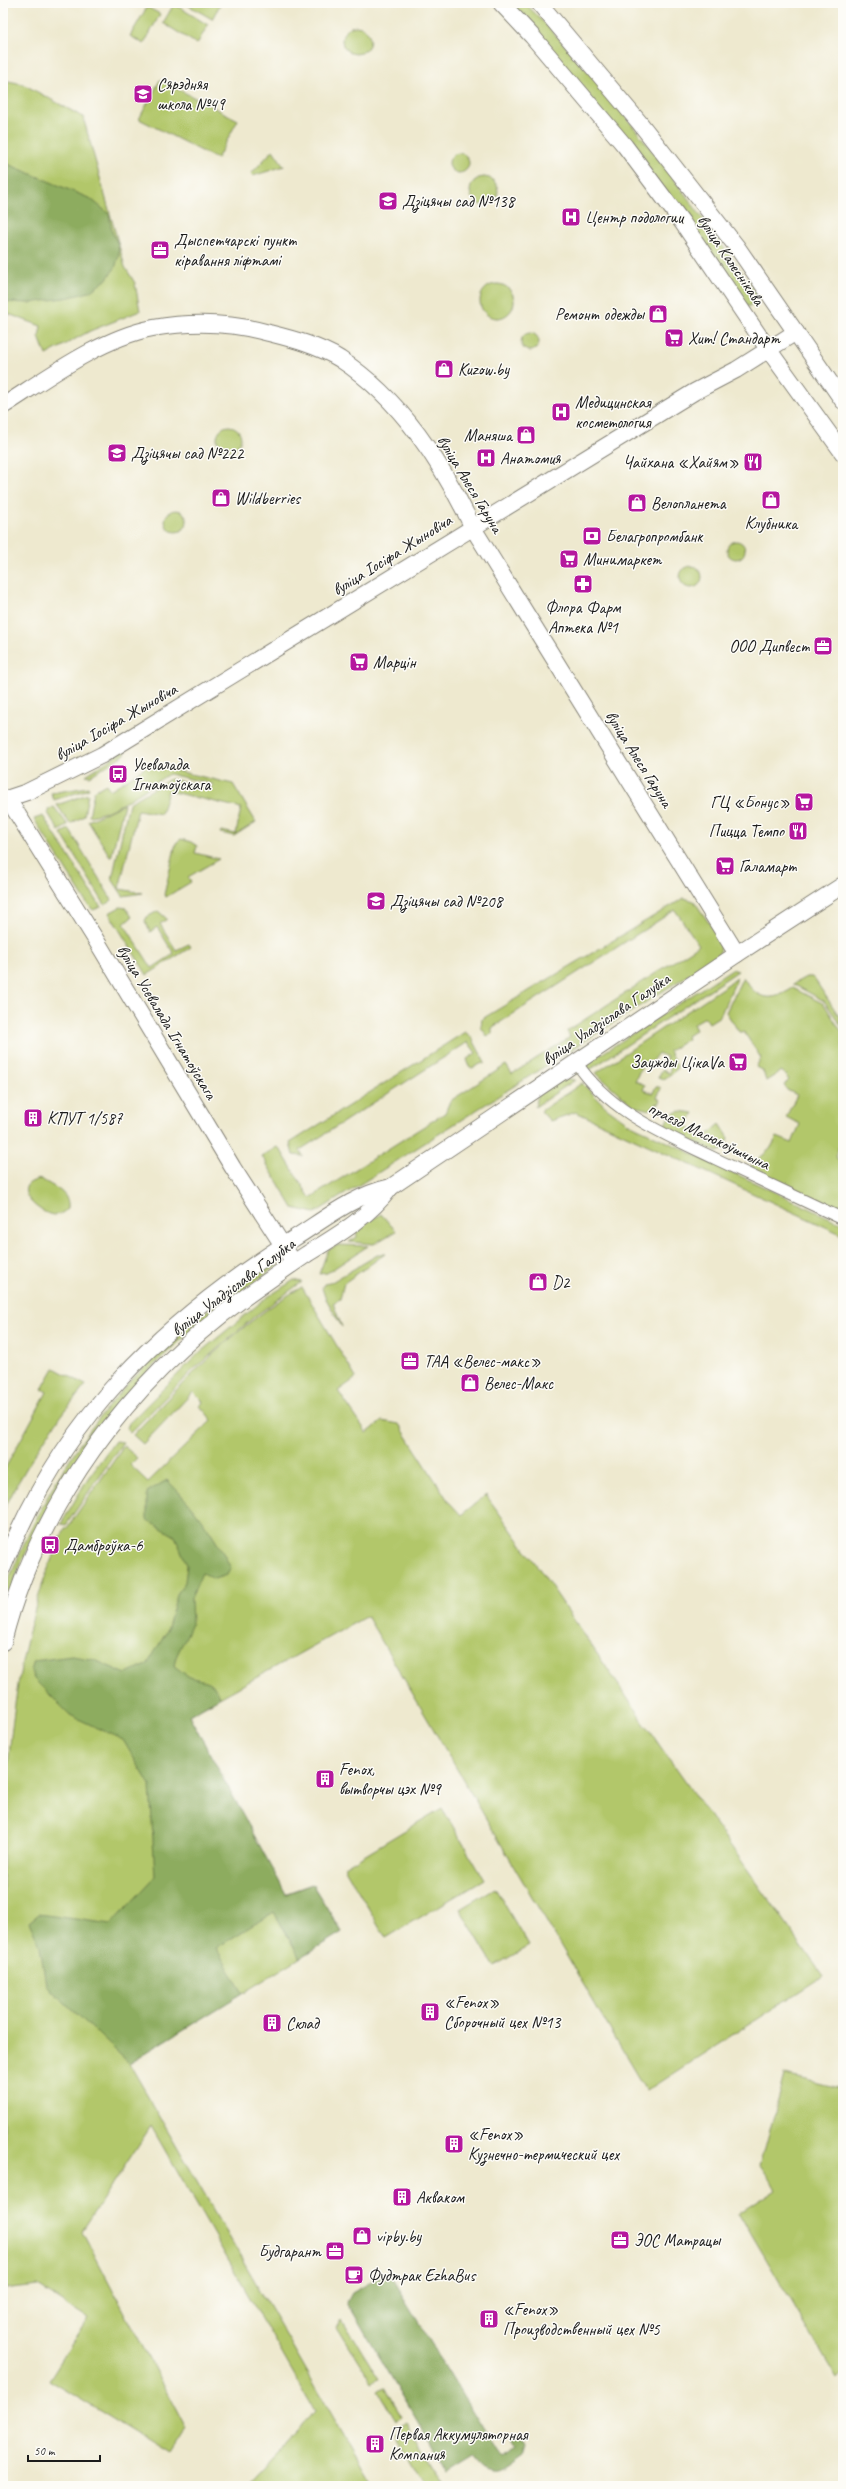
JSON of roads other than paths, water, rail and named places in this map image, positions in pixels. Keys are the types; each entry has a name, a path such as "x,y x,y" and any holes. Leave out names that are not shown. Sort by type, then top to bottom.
{"main road":[{"name":"вуліца Калеснікава","path":"501,3 532,36 625,146 682,222 768,349 843,453"},
{"name":"вуліца Калеснікава","path":"539,3 639,122 700,199 796,332 843,401"},
{"name":"вуліца Алеся Гаруна","path":"3,406 68,365 112,342 152,328 222,323 246,326 294,339 339,358 388,399 421,439 462,506 473,528 737,954"},
{"name":"вуліца Іосіфа Жыновіча","path":"5,799 27,792 102,755 694,392 736,370 796,332"},
{"name":"вуліца Усевалада Ігнатоўскага","path":"5,799 100,946 220,1148 295,1263"},
{"name":"вуліца Уладзіслава Галубка","path":"3,1642 8,1613 34,1552 76,1474 112,1425 160,1370 187,1344 237,1303 367,1214 391,1187 737,954 843,885"},
{"name":"вуліца Уладзіслава Галубка","path":"3,1567 25,1516 52,1467 80,1425 109,1391 146,1352 193,1310 283,1246 357,1197 391,1187"}],"street":[{"name":"праезд Масюкоўшчына","path":"576,1062 586,1077 602,1093 626,1112 650,1127 843,1219"}],"place":[{"name":"Сярэдняя школа №49","path":"143,94"},
{"name":"Дзіцячы сад №138","path":"388,201"},
{"name":"Центр подологии","path":"571,217"},
{"name":"Дыспетчарскі пункт кіравання ліфтамі","path":"160,250"},
{"name":"Ремонт одежды","path":"658,314"},
{"name":"Хит! Стандарт","path":"674,338"},
{"name":"Kuzow.by","path":"444,369"},
{"name":"Медицинская косметология","path":"561,412"},
{"name":"Маняша","path":"526,435"},
{"name":"Дзіцячы сад №222","path":"117,453"},
{"name":"Анатомия","path":"486,458"},
{"name":"Чайхана «Хайям»","path":"753,462"},
{"name":"Wildberries","path":"221,498"},
{"name":"Клубника","path":"771,500"},
{"name":"Велопланета","path":"637,503"},
{"name":"Белагропромбанк","path":"592,536"},
{"name":"Минимаркет","path":"569,559"},
{"name":"Флора Фарм Аптека №1","path":"583,584"},
{"name":"ООО Дипвест","path":"823,646"},
{"name":"Марцін","path":"359,662"},
{"name":"Усевалада Ігнатоўскага","path":"118,774"},
{"name":"ГЦ «Бонус»","path":"804,802"},
{"name":"Пицца Темпо","path":"798,831"},
{"name":"Галамарт","path":"725,866"},
{"name":"Дзіцячы сад №208","path":"376,901"},
{"name":"Заужды ЦікаVа","path":"738,1062"},
{"name":"КПУТ 1/587","path":"33,1118"},
{"name":"D2","path":"538,1282"},
{"name":"ТАА «Велес-макс»","path":"410,1361"},
{"name":"Велес-Макс","path":"470,1383"},
{"name":"Дамброўка-6","path":"50,1545"},
{"name":"Fenox, вытворчы цэх №9","path":"325,1779"},
{"name":"«Fenox» Сборочный цех №13","path":"430,2012"},
{"name":"Склад","path":"272,2023"},
{"name":"«Fenox» Кузнечно-термический цех","path":"454,2144"},
{"name":"Акваком","path":"402,2197"},
{"name":"vipby.by","path":"362,2236"},
{"name":"ЭОС Матрацы","path":"620,2240"},
{"name":"Будгарант","path":"335,2251"},
{"name":"Фудтрак EzhaBus","path":"354,2275"},
{"name":"«Fenox» Производственный цех №5","path":"489,2319"},
{"name":"Первая Аккумуляторная Компания","path":"375,2444"}]}
